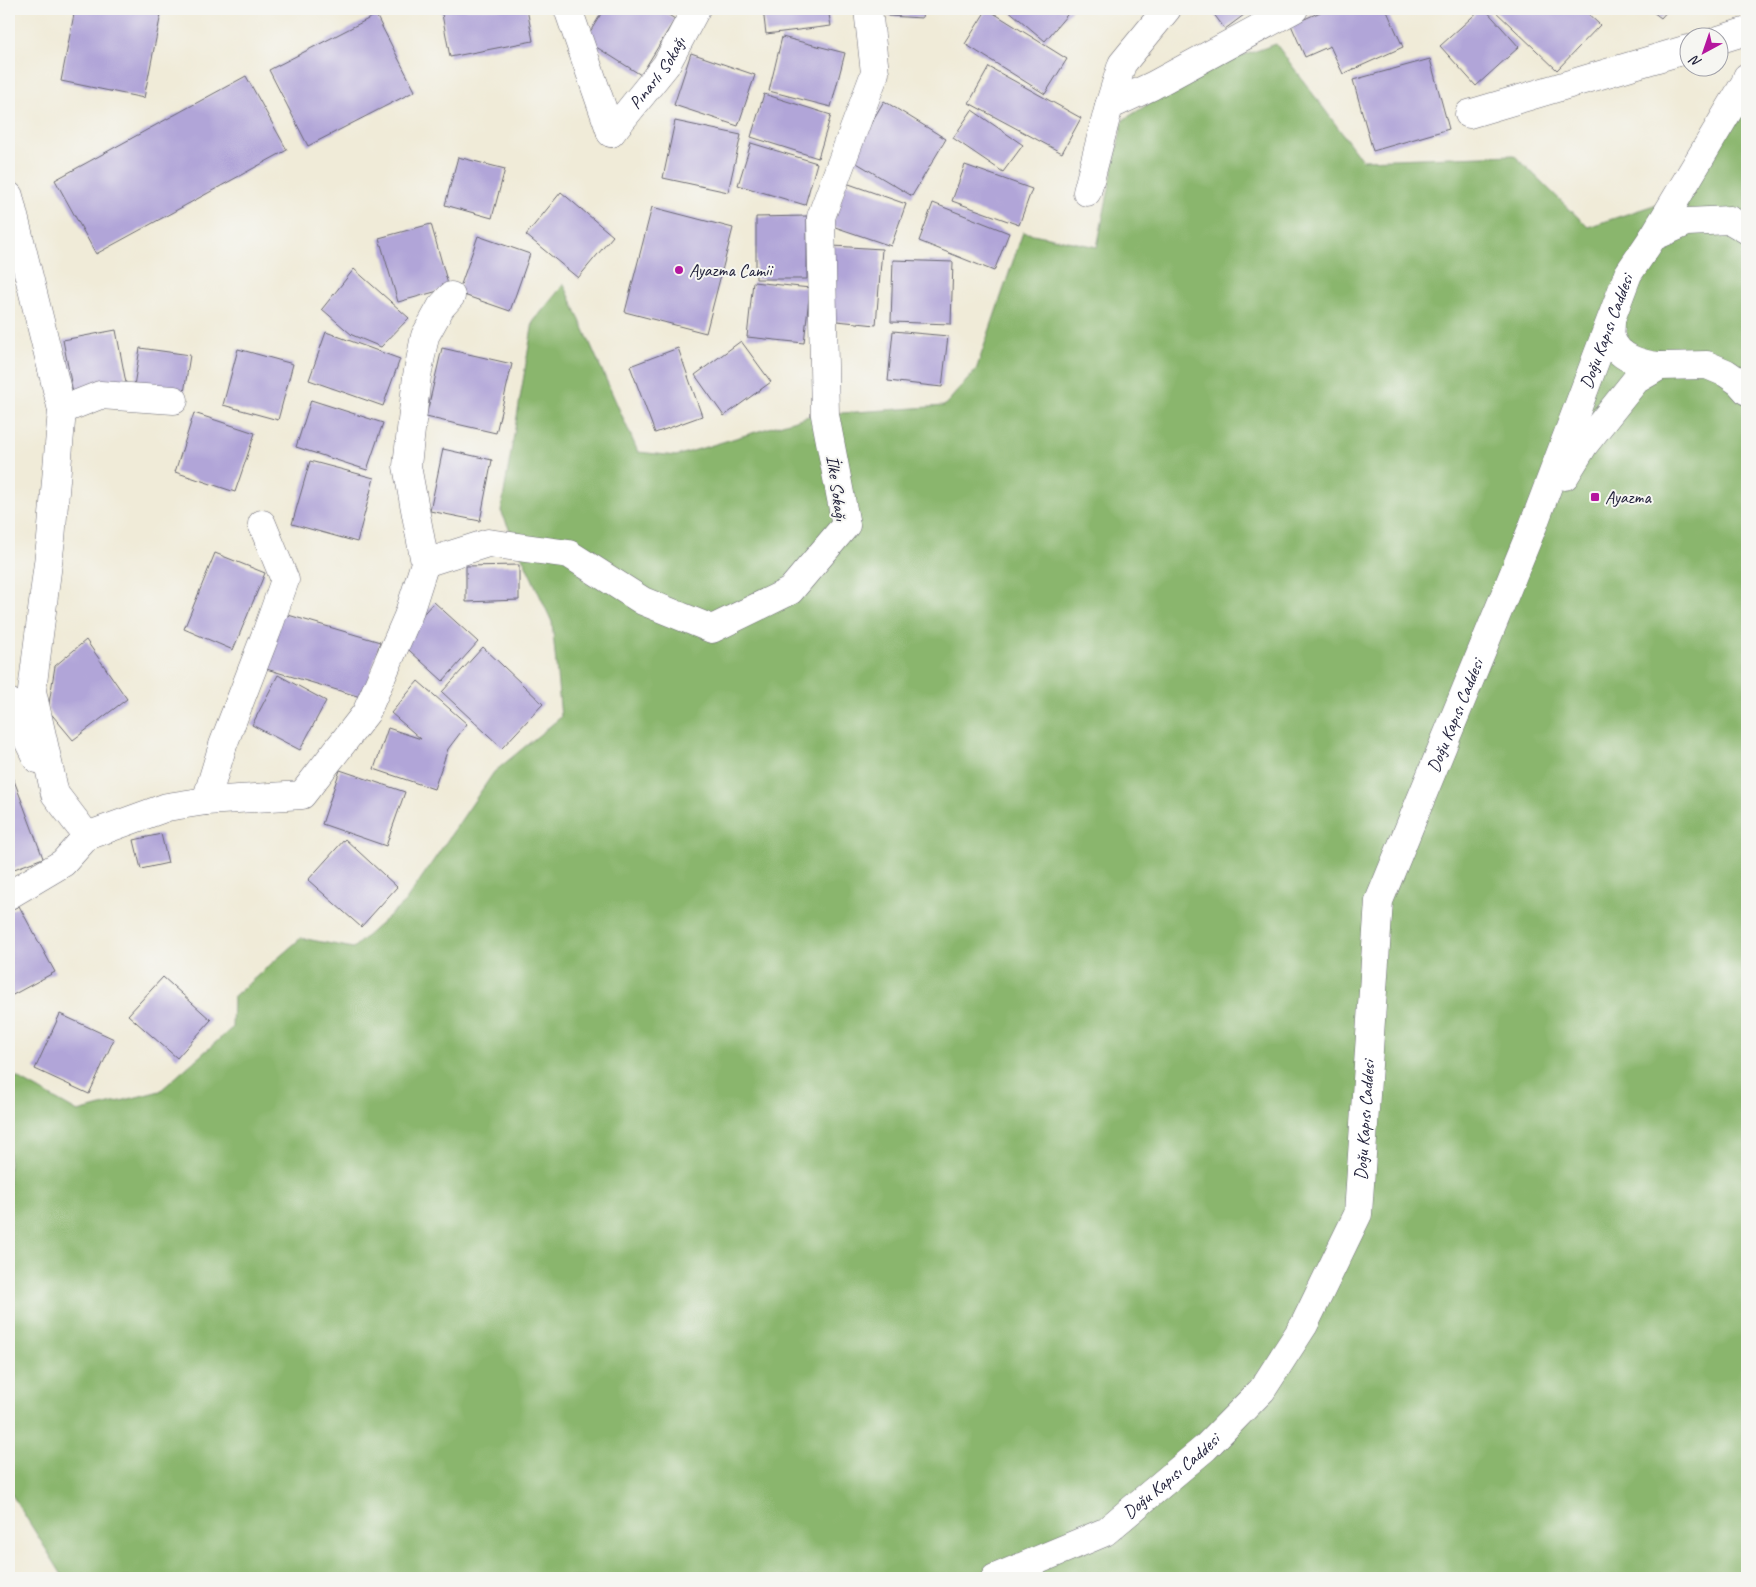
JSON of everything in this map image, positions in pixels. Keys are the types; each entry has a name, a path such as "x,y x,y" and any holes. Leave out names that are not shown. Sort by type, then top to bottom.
{"street":[{"name":"Pınarlı Sokağı","path":"568,9 611,133 666,65 696,9"},
{"name":"İlke Sokağı","path":"425,563 488,543 569,554 643,601 712,629 790,591 846,525 826,415 821,217 875,73 868,9"},
{"path":"1087,192 1122,64 1167,9"},
{"path":"1109,106 1152,86 1294,9"},
{"path":"1728,37 1747,32"},
{"path":"1469,114 1678,52"},
{"name":"Doğu Kapısı Caddesi","path":"995,1578 1105,1532 1205,1448 1262,1390 1304,1325 1358,1214 1379,901 1533,526 1628,274 1747,87"},
{"path":"9,196 62,410 51,539 32,691 55,794"},
{"path":"1653,237 1687,222 1730,220 1747,230"},
{"path":"9,895 63,863 87,836 167,807 206,801 302,794 366,713 408,616 425,563 407,466 417,376 424,336 441,307 451,296"},
{"path":"1611,321 1611,338 1617,348 1628,358 1643,365 1660,366"},
{"name":"Doğu Kapısı Caddesi","path":"1533,526 1584,445 1636,380 1660,366 1708,365 1737,373 1739,382 1747,391"},
{"path":"62,410 100,395 174,400"},
{"path":"206,801 223,745 285,580 262,524"},
{"path":"9,702 55,794 87,836"}],"green space":[{"path":"1276,44 1362,160 1514,155 1588,227 1660,203 1747,101 1747,1578 64,1578 9,1490 9,1073 78,1112 160,1091 232,1028 233,997 301,938 353,948 405,902 494,772 561,717 552,622 501,511 533,322 564,284 638,452 676,456 812,415 944,406 976,370 1023,232 1097,247 1123,120 1204,69"}],"building":[{"path":"75,9 162,9 144,98 61,81"},
{"path":"441,9 527,9 533,41 450,57"},
{"path":"604,9 659,9 675,19 641,75 585,40"},
{"path":"763,9 828,9 831,26 766,34"},
{"path":"888,9 923,9 922,18 888,16"},
{"path":"987,9 1067,59 1045,94 965,44"},
{"path":"1007,9 1072,9 1045,41"},
{"path":"1210,9 1252,9 1225,29"},
{"path":"1327,9 1386,9 1403,47 1343,74 1330,46 1305,57 1291,25"},
{"path":"1481,9 1485,9 1519,47 1476,86 1440,46"},
{"path":"1493,9 1583,9 1600,25 1557,70"},
{"path":"1649,9 1669,9 1661,18"},
{"path":"376,15 415,91 308,146 269,70"},
{"path":"782,37 845,53 831,107 769,91"},
{"path":"691,53 755,75 738,126 674,105"},
{"path":"1430,59 1449,129 1373,151 1353,80"},
{"path":"989,67 1081,118 1062,153 969,103"},
{"path":"246,76 287,150 96,254 55,180"},
{"path":"764,94 831,115 818,158 751,137"},
{"path":"884,101 946,139 912,196 850,159"},
{"path":"972,110 1023,145 1003,172 953,138"},
{"path":"675,121 741,135 728,192 663,178"},
{"path":"751,143 817,163 805,205 738,185"},
{"path":"458,157 505,169 492,218 445,205"},
{"path":"965,165 1032,189 1019,225 952,201"},
{"path":"846,183 906,204 891,246 832,226"},
{"path":"561,192 613,236 578,278 526,235"},
{"path":"933,203 1009,233 994,271 919,241"},
{"name":"Ayazma Camii","path":"652,207 733,228 706,333 625,312"},
{"path":"807,216 807,279 756,279 756,217"},
{"path":"431,224 449,288 398,302 379,238"},
{"path":"478,236 530,254 510,311 458,293"},
{"path":"833,246 882,249 876,325 827,320"},
{"path":"893,260 953,262 951,324 891,322"},
{"path":"354,269 409,318 381,347 352,335 322,309"},
{"path":"753,282 810,288 804,343 747,337"},
{"path":"116,330 126,383 73,393 63,340"},
{"path":"893,331 948,336 942,387 888,381"},
{"path":"326,332 400,359 383,406 309,380"},
{"path":"741,341 771,382 724,416 695,375"},
{"path":"140,348 190,355 184,393 134,386"},
{"path":"442,348 512,364 496,433 426,417"},
{"path":"678,348 702,416 655,433 630,366"},
{"path":"238,349 293,364 278,420 223,405"},
{"path":"311,400 383,423 367,470 296,447"},
{"path":"194,413 255,433 235,492 175,472"},
{"path":"443,449 492,460 480,521 430,511"},
{"path":"310,461 374,478 357,542 292,524"},
{"path":"215,553 265,573 233,650 184,629"},
{"path":"519,565 519,600 466,602 466,566"},
{"path":"434,602 478,642 443,681 399,641"},
{"path":"278,612 380,642 364,698 263,668"},
{"path":"86,640 127,699 73,740 48,710 55,666"},
{"path":"483,647 543,704 502,748 442,692"},
{"path":"278,675 326,701 300,750 252,725"},
{"path":"418,681 467,724 448,749 434,789 374,769 388,728 421,739 391,713"},
{"path":"9,767 43,858 9,871"},
{"path":"340,770 405,792 386,846 322,824"},
{"path":"161,834 168,863 141,869 134,840"},
{"path":"345,839 397,887 361,927 308,880"},
{"path":"19,906 55,972 9,997 9,911"},
{"path":"163,977 211,1020 177,1058 128,1015"},
{"path":"60,1014 114,1039 89,1094 35,1069"}],"place":[{"name":"Ayazma Camii","path":"679,270"},
{"name":"Ayazma","path":"1595,497"}]}
